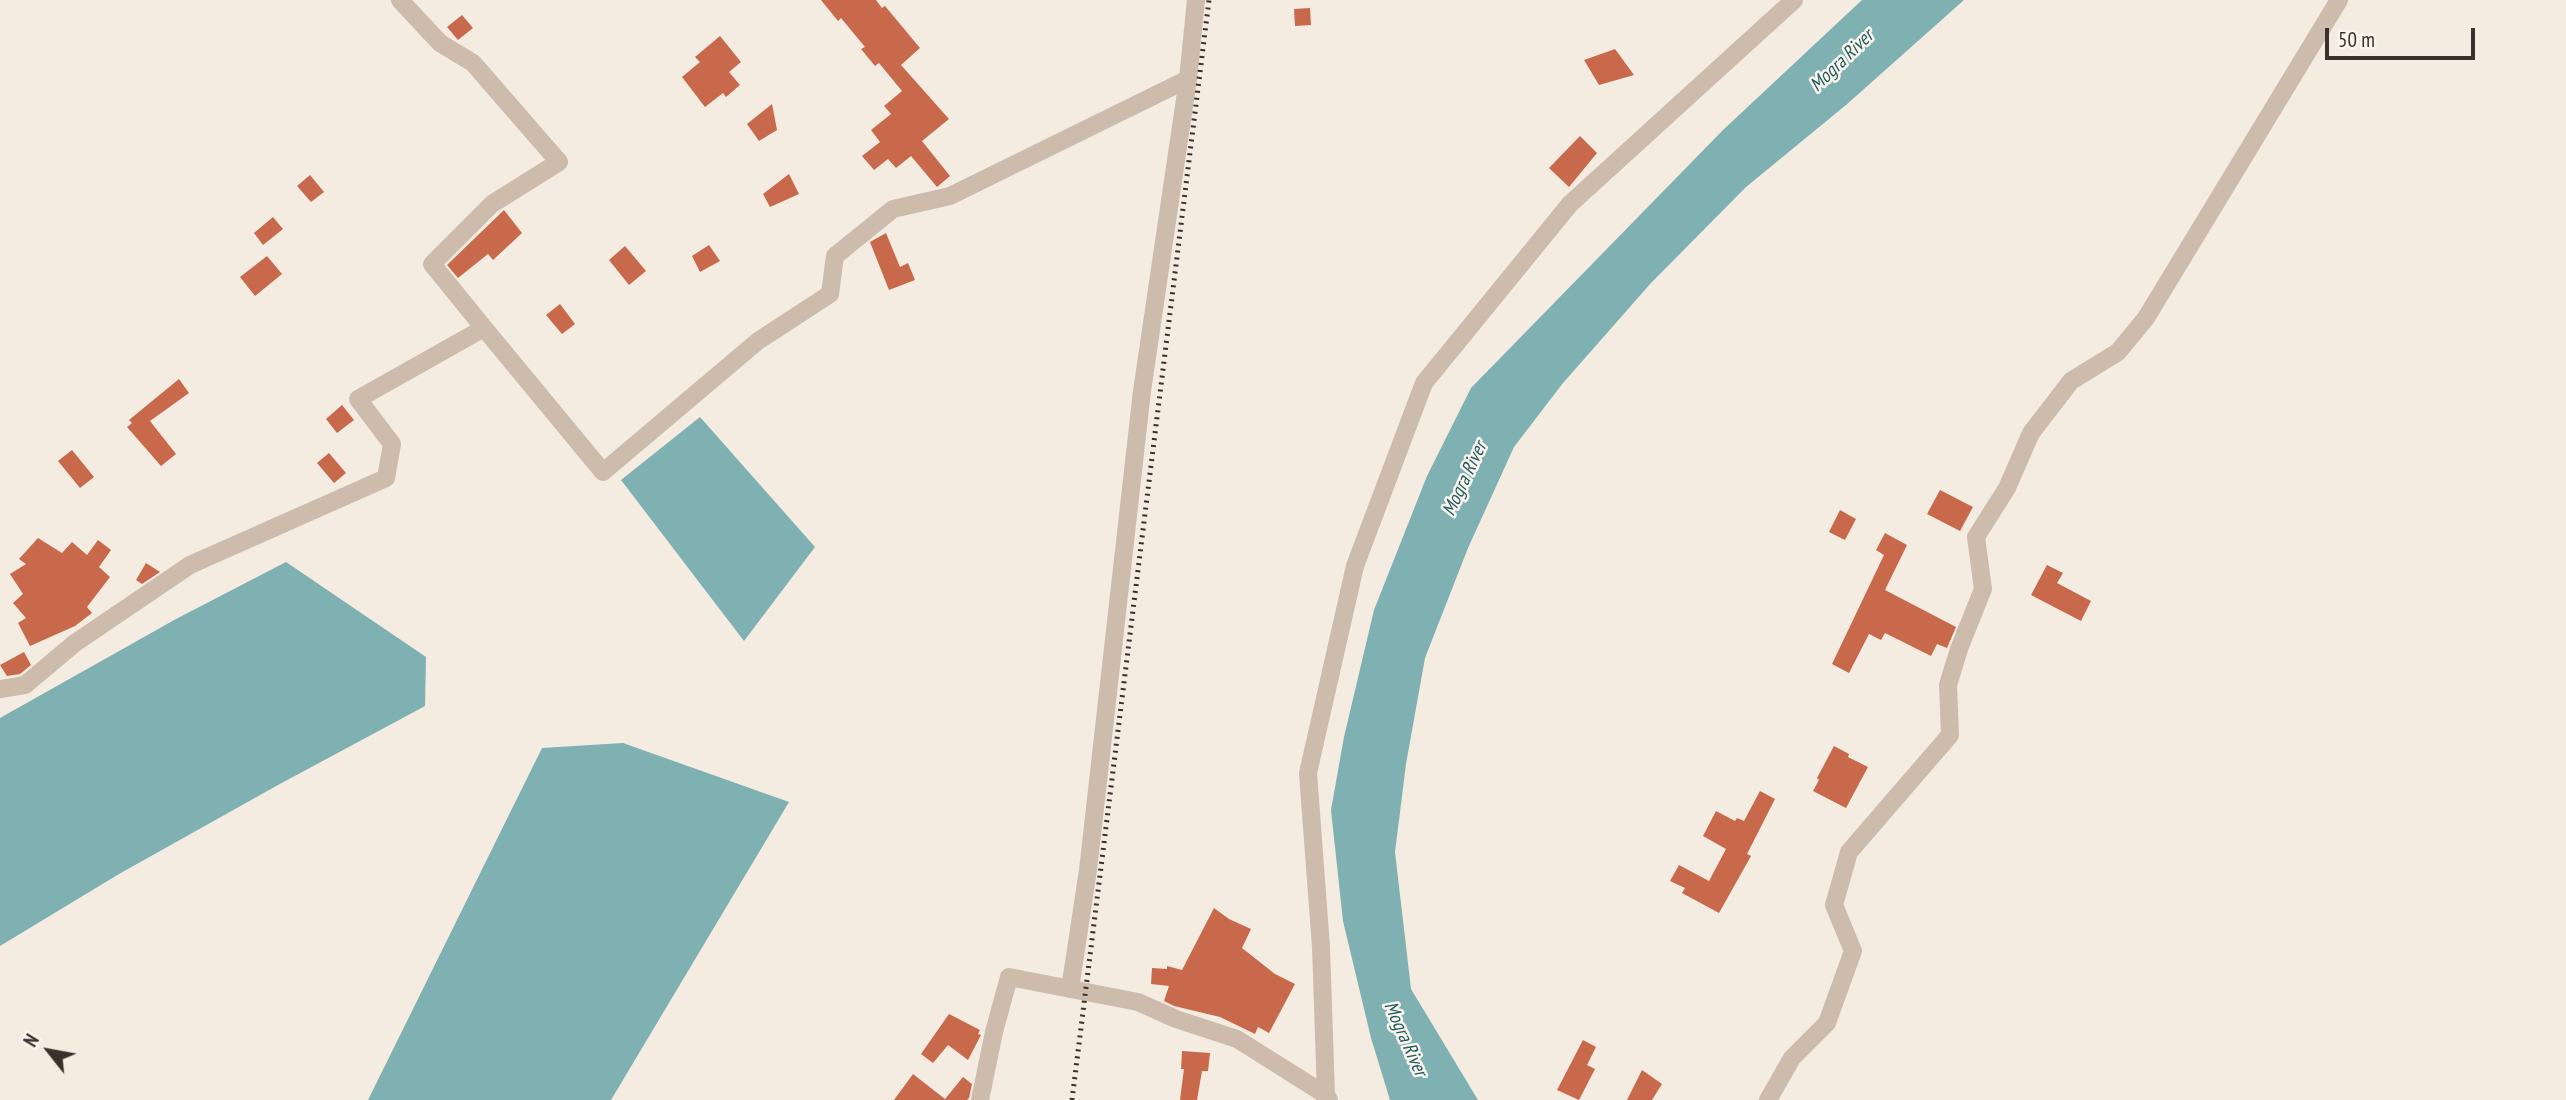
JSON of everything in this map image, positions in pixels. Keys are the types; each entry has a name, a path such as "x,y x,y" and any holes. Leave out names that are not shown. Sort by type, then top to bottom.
{"street":[{"path":"400,0 440,43 473,63 559,162 492,204 432,264 603,472 758,341 830,294 835,256 893,209 950,197 1188,79"},
{"path":"1070,989 1088,870 1142,391 1188,79 1196,0"},
{"path":"1328,1098 1321,947 1308,773 1355,566 1424,383 1570,205 1794,0"},
{"path":"1768,1100 1792,1058 1826,1023 1853,951 1834,905 1849,852 1950,735 1948,685 1983,589 1976,537 2007,488 2031,433 2071,381 2118,352 2147,318 2339,0"},
{"path":"0,689 25,685 75,643 190,565 386,478 392,444 358,399 484,328"},
{"path":"980,1100 1009,977 1138,1002 1176,1019 1237,1039 1328,1098"}],"water":[{"name":"Mogra River","path":"1862,0 1964,0 1846,105 1746,187 1651,283 1563,383 1514,447 1468,548 1425,658 1406,764 1395,852 1411,989 1478,1100 1390,1100 1371,1038 1343,921 1331,810 1344,737 1374,610 1427,476 1471,388 1723,130"},
{"path":"700,417 815,547 744,641 621,480"},
{"path":"286,562 426,657 425,706 119,874 0,946 0,718 176,619"},
{"path":"623,743 789,802 611,1100 368,1100 542,748"}],"building":[{"path":"821,0 876,0 882,8 885,6 920,48 901,65 949,119 922,141 950,176 937,187 911,156 896,168 888,159 874,170 862,156 880,142 871,130 891,114 884,106 902,91 879,63 875,66 861,49 865,47 841,18 838,21"},
{"path":"1310,8 1311,25 1295,26 1294,9"},
{"path":"462,15 473,28 458,40 447,27"},
{"path":"720,36 741,62 729,72 740,85 726,97 723,93 705,107 682,77 700,62 695,57"},
{"path":"1615,49 1634,75 1599,85 1584,60"},
{"path":"772,104 777,130 759,141 747,124"},
{"path":"1580,136 1597,153 1569,187 1549,168"},
{"path":"789,174 799,194 770,207 763,194"},
{"path":"310,175 324,192 311,202 297,186"},
{"path":"504,210 522,233 493,260 488,254 458,278 447,265"},
{"path":"273,217 283,229 263,245 254,233"},
{"path":"886,233 900,267 908,263 915,280 889,290 870,242"},
{"path":"709,245 720,261 700,272 692,256"},
{"path":"625,246 646,271 629,285 609,260"},
{"path":"267,256 282,274 255,296 240,277"},
{"path":"560,304 575,324 562,334 546,315"},
{"path":"179,379 189,393 150,421 176,454 161,466 127,427 132,423 129,420"},
{"path":"342,405 354,420 337,433 326,419"},
{"path":"72,450 94,477 80,488 58,461"},
{"path":"329,453 346,473 334,483 317,463"},
{"path":"1940,490 1973,507 1960,531 1927,514"},
{"path":"1840,510 1856,519 1845,540 1829,532"},
{"path":"1885,533 1907,545 1885,590 1956,627 1947,648 1937,644 1931,656 1885,633 1881,640 1869,634 1849,673 1832,664 1884,555 1876,550"},
{"path":"38,538 62,553 72,542 87,555 98,540 111,550 99,567 110,577 87,607 92,613 75,626 30,646 18,623 26,618 13,603 23,594 10,574 26,564 19,559"},
{"path":"146,563 160,572 142,584 136,580"},
{"path":"2047,565 2063,573 2057,583 2091,601 2081,621 2031,595"},
{"path":"24,652 31,665 20,674 7,676 0,665"},
{"path":"1834,746 1868,767 1846,808 1813,791"},
{"path":"1760,791 1775,799 1747,854 1751,856 1719,913 1682,893 1685,888 1670,881 1679,865 1709,881 1726,849 1703,836 1716,811 1735,821 1737,818 1744,821"},
{"path":"1214,908 1229,919 1251,929 1242,948 1275,974 1295,984 1269,1033 1258,1027 1255,1034 1220,1017 1174,1006 1164,1001 1169,986 1151,984 1152,968 1167,969 1167,966 1182,970"},
{"path":"949,1014 980,1030 978,1034 981,1035 968,1060 948,1045 933,1063 921,1054"},
{"path":"1583,1040 1596,1047 1587,1065 1595,1069 1579,1100 1557,1090"},
{"path":"1182,1051 1210,1053 1208,1071 1202,1071 1197,1100 1180,1100 1184,1069 1181,1069"},
{"path":"1642,1070 1662,1084 1652,1100 1627,1100"},
{"path":"913,1074 945,1099 963,1077 972,1084 969,1098 967,1100 894,1100"}],"railway":[{"path":"1072,1100 1209,0"}]}
